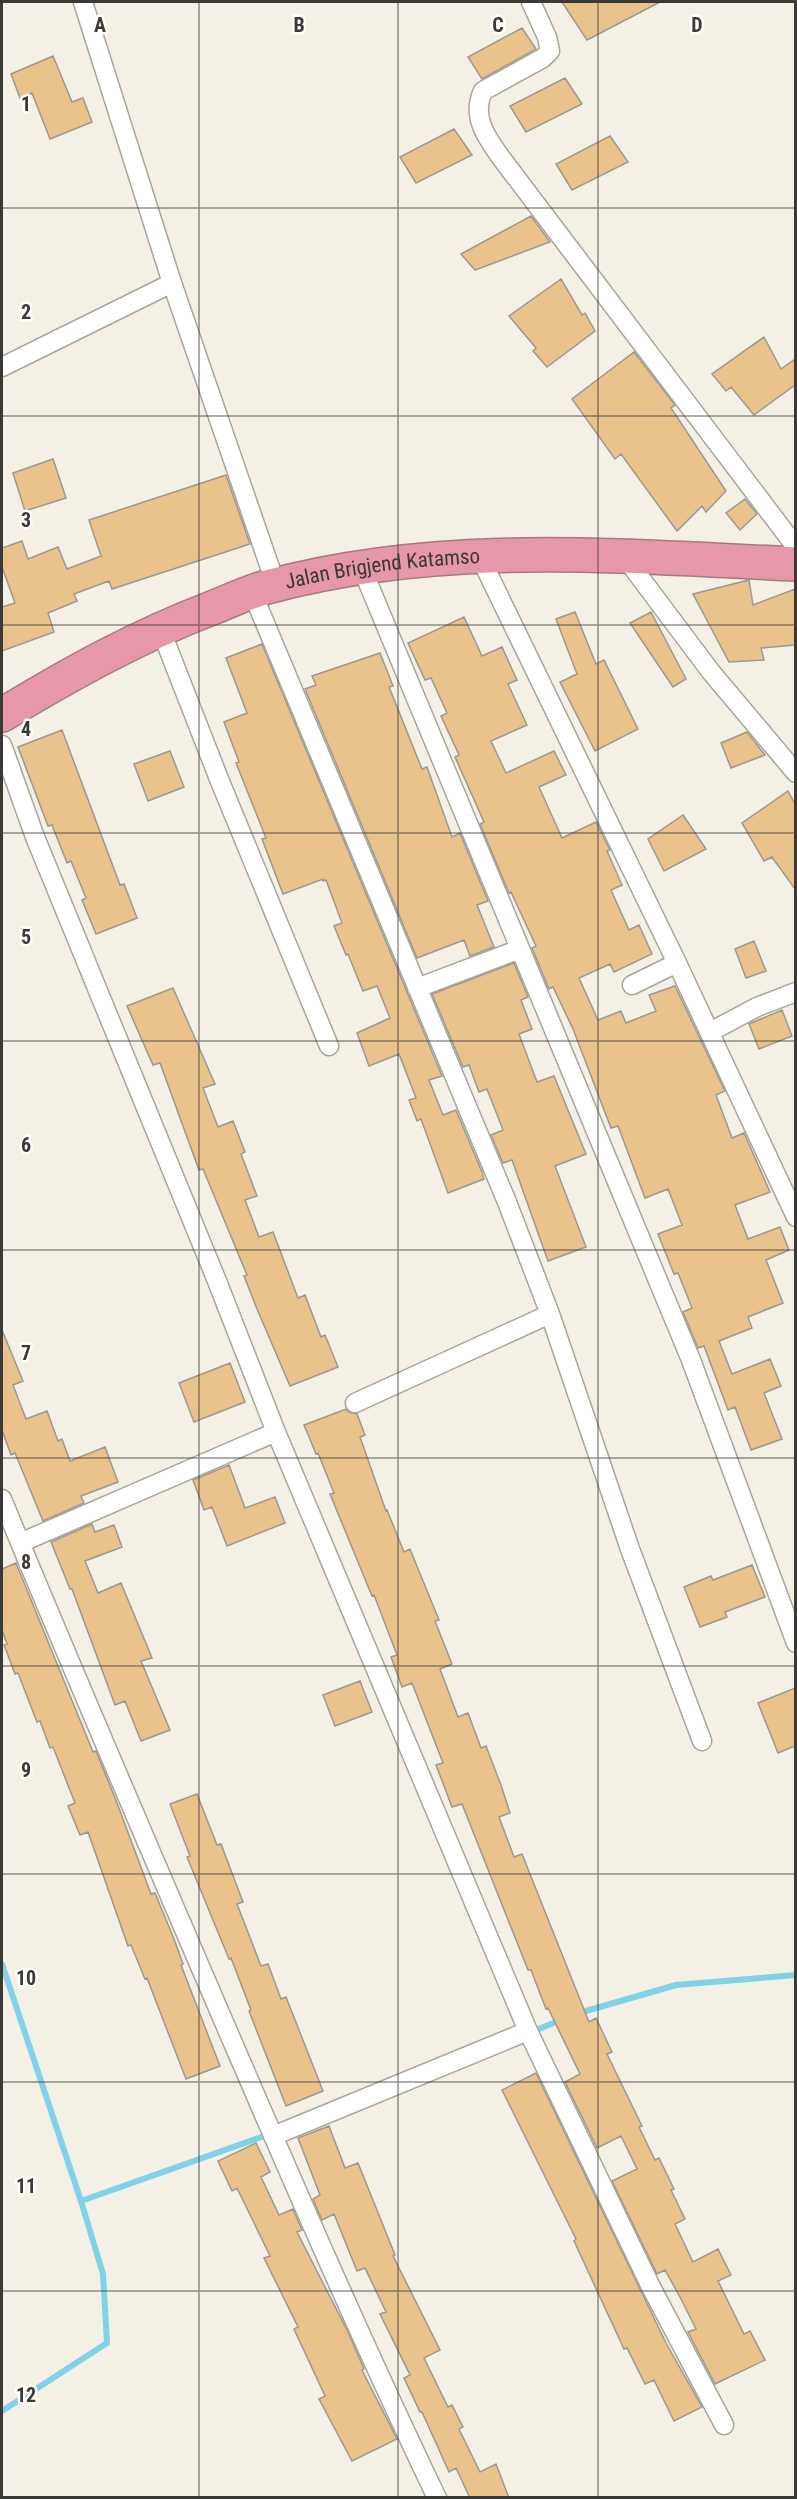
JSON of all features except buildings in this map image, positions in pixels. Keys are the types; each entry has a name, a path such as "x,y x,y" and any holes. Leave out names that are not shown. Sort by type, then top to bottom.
{"highway":[{"name":"Jalan Brigjend Katamso","path":"2,715 86,666 160,628 264,589 361,566 479,555 624,556 795,564"}],"street":[{"path":"83,2 172,283 264,589 417,988 507,1202 550,1314 630,1550 702,1741"},
{"path":"531,2 547,38 550,51 543,58 483,91 478,103 481,126 505,163 795,547"},
{"path":"2,367 172,283"},
{"path":"479,555 710,1032 795,1217"},
{"path":"624,556 711,672 795,773"},
{"path":"361,566 691,1360 795,1642"},
{"path":"160,628 329,1046"},
{"path":"2,745 35,837 217,1281 276,1432 528,2031 650,2285 724,2425"},
{"path":"417,988 520,949"},
{"path":"632,985 677,963"},
{"path":"710,1032 757,1007 795,992"},
{"path":"355,1403 550,1314"},
{"path":"20,1543 276,1432"},
{"path":"2,1499 81,1691 273,2136 369,2355 437,2498"},
{"path":"273,2136 528,2031"}],"waterway":[{"path":"2,1964 81,2201 270,2134"},
{"path":"579,2013 676,1985 796,1975"},
{"path":"531,2032 561,2020"},
{"path":"2,2411 107,2343 103,2274 81,2201"}]}
